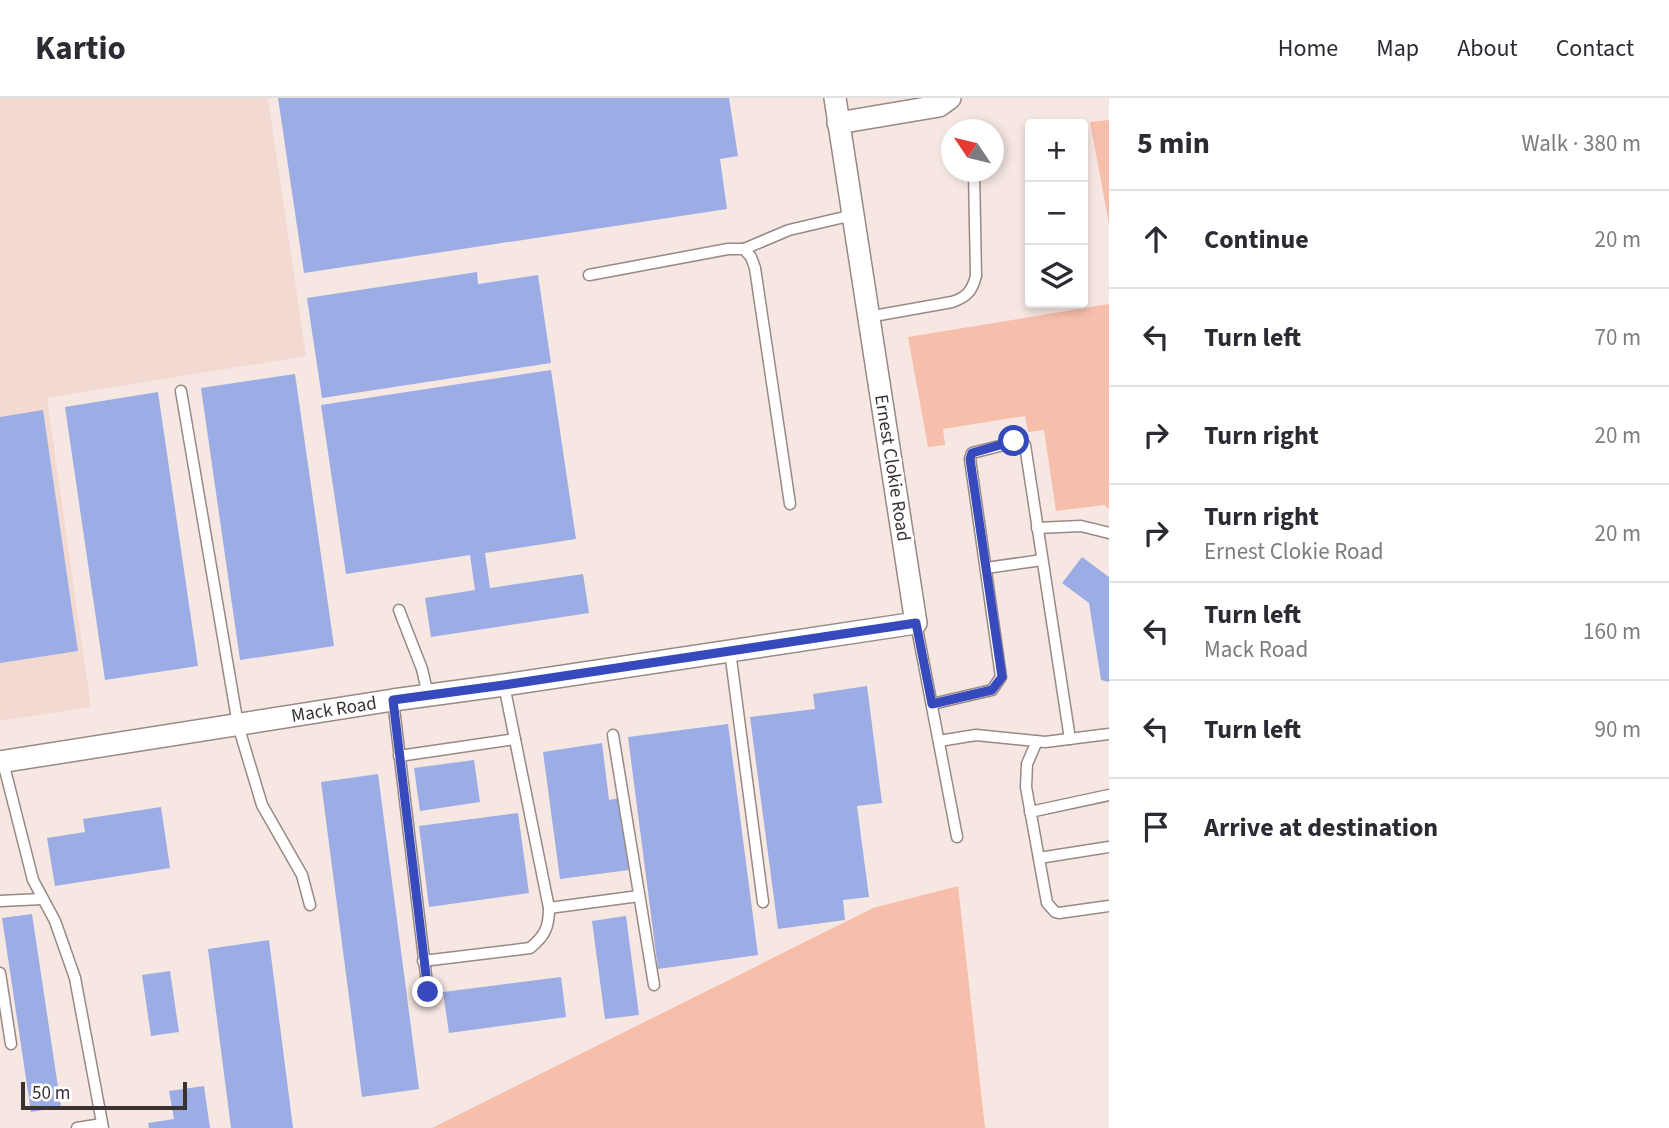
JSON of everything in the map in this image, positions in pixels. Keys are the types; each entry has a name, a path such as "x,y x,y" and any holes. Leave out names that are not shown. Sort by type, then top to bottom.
{"street":[{"name":"Ernest Clokie Road","path":"835,98 916,623"},
{"path":"838,123 939,106 950,98"},
{"name":"Mack Road","path":"1,762 393,700 916,623"}],"lane":[{"path":"868,317 952,302 965,298 973,288 976,276 974,182"},
{"path":"589,275 728,249 744,250 768,237 789,230 853,215"},
{"path":"744,250 751,257 755,268 790,503"},
{"path":"181,391 238,725 262,805 302,875 310,905"},
{"path":"932,704 992,690 1002,677 970,459 972,453 1019,441 1025,445 1070,738"},
{"path":"1037,528 1081,526 1109,533"},
{"path":"986,568 1042,560"},
{"path":"399,610 422,669 428,695"},
{"name":"Ernest Clokie Road","path":"916,623 957,837"},
{"path":"730,651 763,902"},
{"path":"423,961 530,948 542,939 549,924 549,908 504,685"},
{"path":"393,700 428,992"},
{"path":"939,741 976,735 1037,741 1109,734"},
{"path":"613,735 654,985"},
{"path":"399,756 515,739"},
{"path":"1037,741 1026,776 1047,903 1059,913 1109,906"},
{"path":"1,762 33,880 55,921 75,978 103,1126 77,1128"},
{"path":"1030,812 1109,795"},
{"path":"1039,858 1109,847"},
{"path":"549,908 639,896"},
{"path":"0,901 41,899"},
{"path":"0,973 11,1044"}],"shaded area":[{"path":"0,98 268,98 306,356 47,398 91,707 0,721"},
{"path":"1109,120 1109,224 1090,122"},
{"path":"1109,304 1109,509 1104,505 1056,511 1044,430 1028,432 1025,416 943,429 945,445 928,447 908,337"},
{"path":"958,886 985,1128 432,1128 873,908"}],"building":[{"path":"278,98 729,98 738,156 720,159 727,209 304,273"},
{"path":"477,272 478,284 538,275 551,363 322,398 307,298"},
{"path":"551,370 576,539 485,553 490,588 583,574 589,613 431,637 425,598 475,590 470,555 346,574 321,405"},
{"path":"295,374 334,646 240,660 201,388"},
{"path":"158,392 198,666 105,680 65,407"},
{"path":"43,410 78,651 0,663 0,417"},
{"path":"1082,557 1109,577 1109,682 1101,680 1089,603 1062,583"},
{"path":"867,686 882,803 857,806 869,897 843,900 845,920 778,929 750,717 815,709 813,694"},
{"path":"728,724 758,955 658,969 628,737"},
{"path":"602,743 609,800 620,798 629,870 560,879 543,752"},
{"path":"474,760 480,802 420,811 414,768"},
{"path":"378,774 419,1089 362,1097 321,782"},
{"path":"161,807 170,868 55,886 47,838 85,832 83,819"},
{"path":"518,813 529,893 429,907 419,826"},
{"path":"32,914 61,1107 31,1112 2,918"},
{"path":"626,916 639,1015 605,1019 592,921"},
{"path":"269,940 293,1128 231,1128 208,949"},
{"path":"170,971 179,1032 151,1036 142,975"},
{"path":"561,977 566,1017 449,1033 443,992"},
{"path":"204,1086 210,1128 149,1128 148,1123 174,1119 169,1091"}],"route":[{"path":"428,992 393,700 916,623 932,704 992,690 1002,677 970,459 972,453 1014,441"}]}
